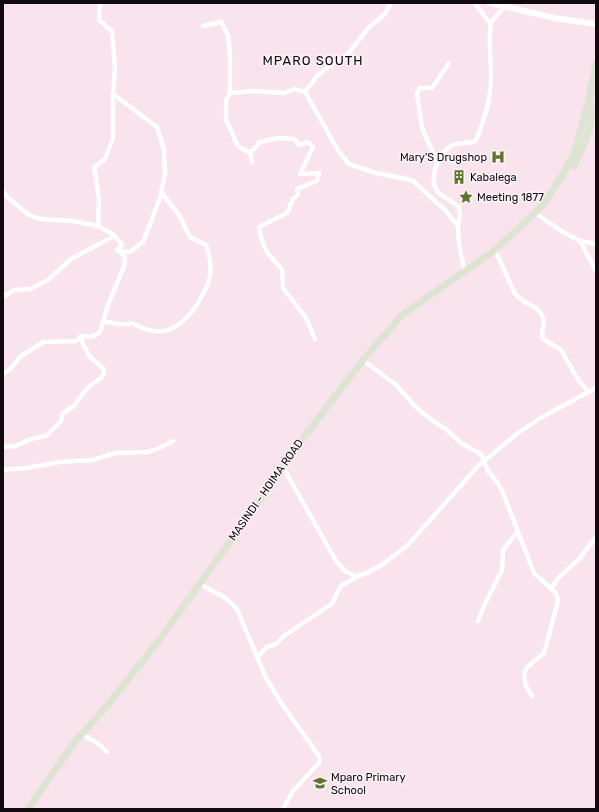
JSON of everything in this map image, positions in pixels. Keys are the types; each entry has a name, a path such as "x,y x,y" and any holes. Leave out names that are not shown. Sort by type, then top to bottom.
{"main road":[{"name":"MASINDI - HOIMA ROAD","path":"28,809 74,743 111,701 159,640 283,467 363,360 402,315 494,250 542,206 565,171 574,154 589,100 596,63"}],"street":[{"path":"98,226 99,198 94,167 105,159 113,138 113,94 116,69 112,31 100,20 100,3"},
{"path":"305,92 317,76 348,54 369,27 384,14 391,3"},
{"path":"475,3 488,21 491,22"},
{"path":"491,3 554,18 596,24"},
{"path":"464,272 458,226 460,213 458,206 445,198 437,190 434,185 434,174 437,162 445,150 459,143 471,143 476,140 488,102 490,90 491,78 489,36 491,22 504,5"},
{"path":"203,26 221,22 228,35 230,56 230,93 226,100 226,120 238,146 250,153 252,162"},
{"path":"437,162 422,128 417,93 420,88 432,88 449,63"},
{"path":"230,93 254,91 284,93 295,89 305,92 342,155 349,164 413,181 445,210 458,226"},
{"path":"113,94 157,127 164,149 165,174 161,192 143,242 130,252 117,250"},
{"path":"250,153 260,142 278,138 294,139 299,145 308,142 313,147 300,174 319,173 317,181 297,189 298,195 293,199 287,213 260,227 260,236 268,254 282,269 283,288 306,318 315,339"},
{"path":"3,191 8,198 29,215 40,219 73,221 98,226 114,234 122,245 117,250"},
{"path":"104,322 112,322 125,326 132,323 142,329 151,331 168,331 180,325 191,313 204,292 210,275 210,259 206,245 190,237 179,215 161,192"},
{"path":"535,213 563,232 580,241 596,244"},
{"path":"3,296 14,290 30,289 48,280 71,259 114,236"},
{"path":"580,241 596,270"},
{"path":"81,336 92,337 98,335 102,328 108,305 124,266 125,257 117,250"},
{"path":"494,250 515,294 541,313 544,321 542,335 543,339 561,350 588,392"},
{"path":"3,374 10,369 20,357 43,342 76,341 81,336"},
{"path":"3,447 16,446 31,439 49,434 61,421 63,413 74,406 88,387 101,378 104,373 104,369 90,357 83,344 81,336"},
{"path":"363,360 396,385 417,408 429,418 461,443 481,454 488,471 503,492 517,532 534,573 556,593 558,601 548,644 543,655 526,668 524,678 526,686 532,696"},
{"path":"257,657 264,648 276,644 283,637 330,605 340,587 357,576 367,573 380,566 407,546 484,462 518,433 542,417 596,388"},
{"path":"3,470 26,468 60,462 93,460 115,453 148,452 173,441"},
{"path":"283,467 336,561 346,572 357,576"},
{"path":"478,621 502,570 503,550 517,532"},
{"path":"551,590 557,579 579,560 596,537"},
{"path":"200,584 227,599 237,609 257,657 274,692 317,751 320,759 319,763 293,791 283,809"},
{"path":"82,734 100,745 107,752"}],"place":[{"name":"Mary'S Drugshop","path":"498,157"},
{"name":"Kabalega","path":"459,177"},
{"name":"Meeting 1877","path":"466,197"},
{"name":"Mparo Primary School","path":"320,783"}],"district":[{"name":"MPARO SOUTH","path":"313,60"}]}
